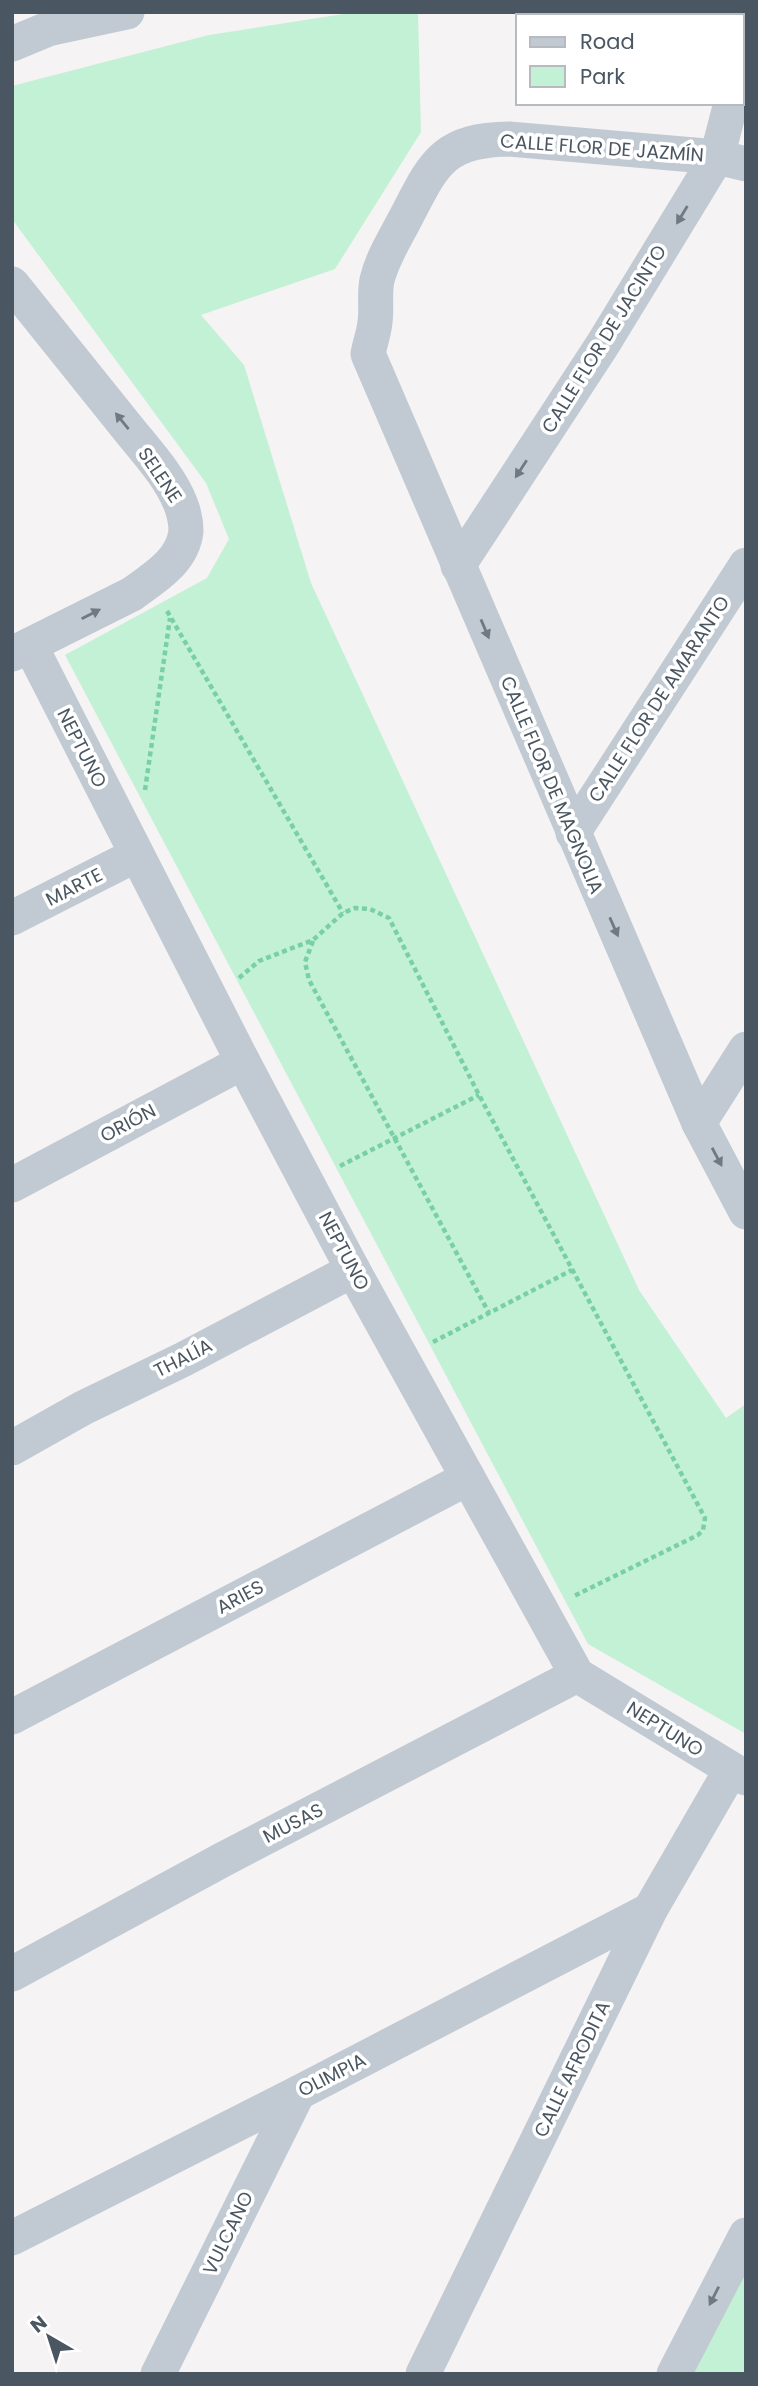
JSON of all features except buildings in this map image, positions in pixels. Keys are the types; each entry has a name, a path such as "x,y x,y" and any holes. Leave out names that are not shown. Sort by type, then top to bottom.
{"street":[{"path":"12,44 48,29 127,12"},
{"name":"CALLE FLOR DE JACINTO","path":"458,566 603,344 732,160 731,105"},
{"name":"CALLE FLOR DE JAZMÍN","path":"368,354 376,321 376,290 383,261 429,175 444,157 461,147 480,140 509,139 732,160"},
{"name":"SELENE","path":"12,284 157,466 181,504 186,522 183,543 168,568 150,582 132,594 21,650"},
{"name":"CALLE FLOR DE MAGNOLIA","path":"368,354 699,1123 746,1212"},
{"name":"CALLE FLOR DE AMARANTO","path":"573,833 746,565"},
{"name":"NEPTUNO","path":"21,650 136,855 353,1269 576,1675 738,1774"},
{"name":"MARTE","path":"12,918 136,855"},
{"path":"699,1123 746,1049"},
{"name":"ORIÓN","path":"12,1185 243,1062"},
{"name":"THALÍA","path":"12,1448 83,1408 184,1359 353,1269"},
{"name":"ARIES","path":"12,1717 468,1478"},
{"name":"MUSAS","path":"12,1974 222,1860 576,1675"},
{"name":"CALLE AFRODITA","path":"423,2374 650,1910 738,1774"},
{"name":"OLIMPIA","path":"12,2238 650,1910"},
{"name":"VULCANO","path":"158,2374 298,2093"},
{"path":"674,2374 746,2235"}],"path":[{"path":"150,582 343,913"},
{"path":"136,855 171,618"},
{"path":"212,1002 259,961 313,940 343,913 355,908 370,909 389,918 479,1095 705,1518 705,1524 698,1535 542,1612"},
{"path":"313,940 305,962 309,980 488,1313"},
{"path":"308,1183 479,1095"},
{"path":"403,1359 572,1270"}],"green space":[{"path":"356,12 418,12 421,132 335,269 201,315 244,365 311,583 639,1290 726,1418 746,1404 746,1734 588,1644 65,655 207,578 229,539 206,483 12,219 12,86 209,35"},
{"path":"746,2261 744,2374 687,2374"}]}
